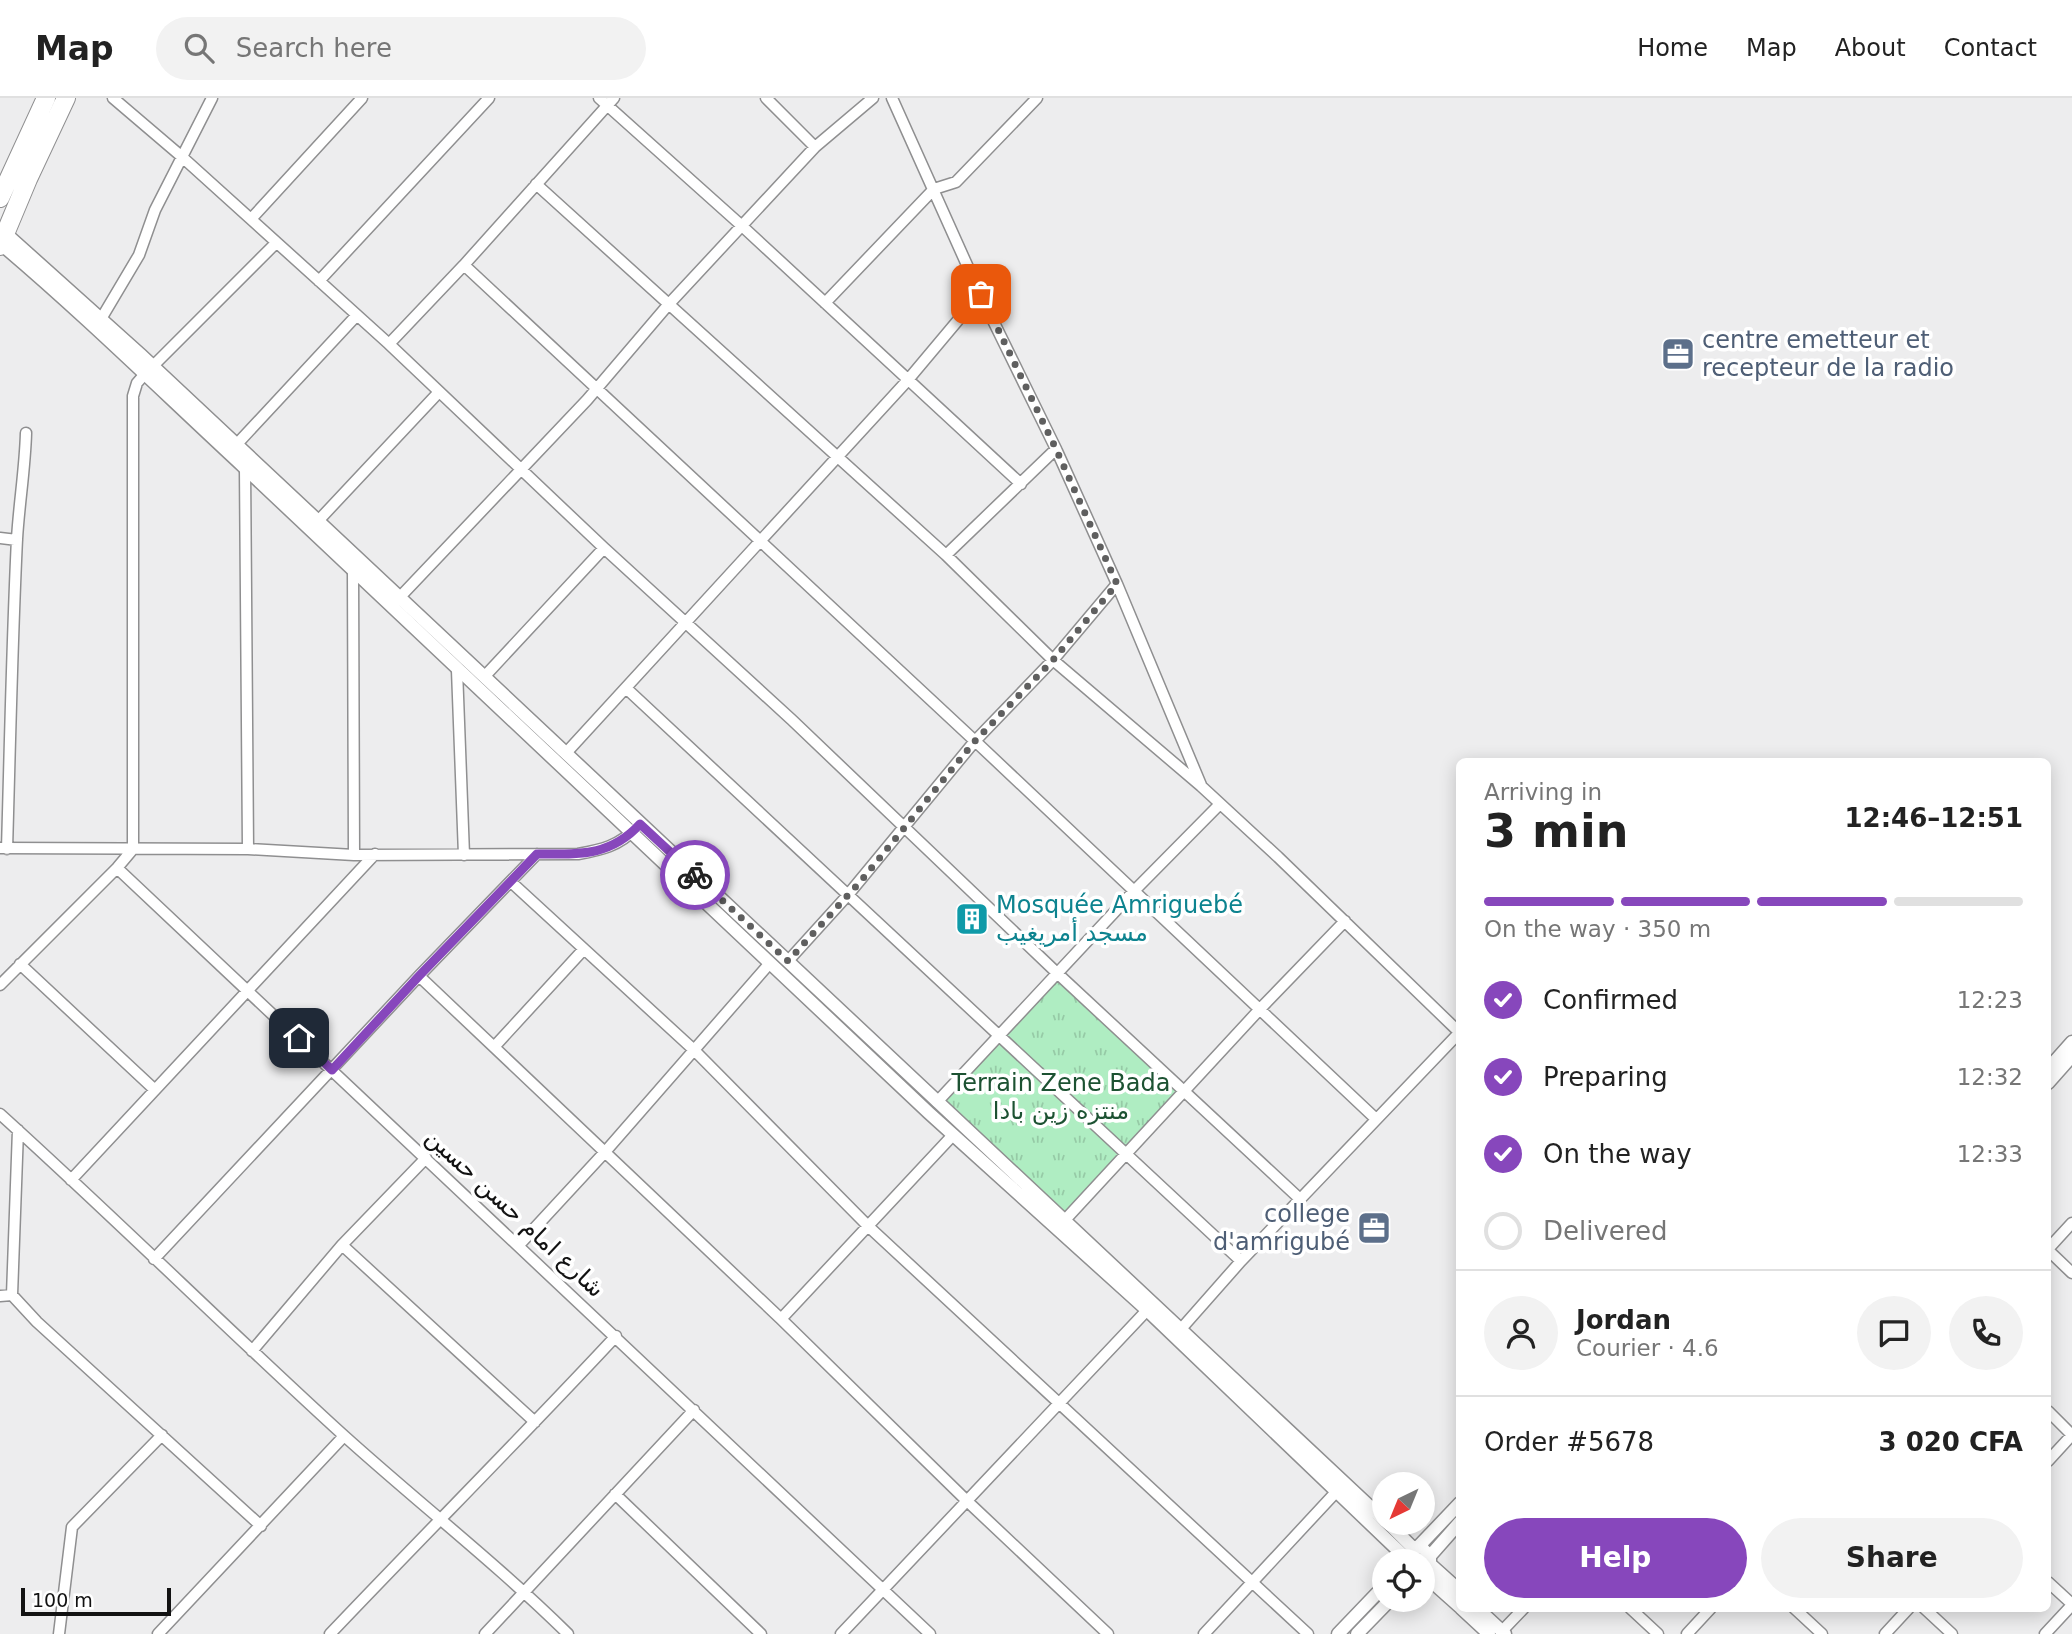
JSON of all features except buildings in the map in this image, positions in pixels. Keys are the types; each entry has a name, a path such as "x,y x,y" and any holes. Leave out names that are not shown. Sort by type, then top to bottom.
{"highway":[{"path":"0,198 46,98"},
{"path":"2,241 66,98"}],"street":[{"path":"113,98 389,344 1300,1199"},
{"path":"102,319 139,255 155,210 212,98"},
{"path":"251,219 362,98"},
{"path":"320,281 489,98"},
{"path":"766,98 815,147"},
{"path":"399,598 597,390 668,305 815,147 873,98"},
{"path":"892,98 1117,584 1201,786"},
{"path":"825,303 934,189 956,182 1037,98"},
{"path":"389,344 464,265 607,100 1021,484"},
{"path":"536,184 946,555 1053,660 1201,786 1456,1030"},
{"path":"2,241 102,319 148,371 245,468 457,670 788,961 1064,1221 1337,1491 1405,1549"},
{"path":"2,241 148,371 237,444 566,753 770,963 953,1135 1150,1307 1181,1329 1372,1509"},
{"path":"0,985 133,849 133,396 137,383 276,243"},
{"path":"464,265 1135,890 1376,1119"},
{"path":"566,753 907,381 981,294"},
{"path":"237,444 357,315"},
{"path":"317,521 439,392"},
{"path":"26,433 3,848 248,849 354,855 578,854 604,849 621,842 636,827"},
{"path":"946,555 1056,449"},
{"path":"245,468 248,849"},
{"path":"0,538 18,540"},
{"path":"484,677 604,548"},
{"path":"354,571 354,855"},
{"path":"788,961 847,896 975,741 1053,660 1117,584"},
{"path":"457,670 464,855"},
{"path":"627,689 1241,1261"},
{"path":"937,1102 1135,890 1220,804"},
{"path":"71,1180 375,854"},
{"path":"154,1259 537,854"},
{"name":"شارع امام حسن حسين","path":"117,868 930,1634"},
{"path":"511,882 694,1050 869,1227 1308,1634"},
{"path":"1064,1221 1345,921"},
{"path":"494,1047 584,949"},
{"path":"519,1245 605,1152 770,963"},
{"path":"20,964 155,1090"},
{"path":"419,976 1108,1634"},
{"path":"1181,1329 1241,1261 1456,1036"},
{"path":"2051,1066 2072,1042"},
{"path":"2051,1080 2072,1056"},
{"path":"0,1114 344,1436 524,1592 568,1634"},
{"path":"18,1130 12,1295 37,1322 261,1526"},
{"path":"781,1319 953,1135"},
{"path":"252,1351 342,1245 426,1158"},
{"path":"2051,1247 2072,1223"},
{"path":"342,1245 535,1422"},
{"path":"2051,1253 2072,1273"},
{"path":"0,1296 12,1295"},
{"path":"841,1634 1150,1307"},
{"path":"330,1634 616,1336"},
{"path":"485,1634 694,1410"},
{"path":"2051,1414 2072,1435 2051,1458"},
{"path":"59,1634 72,1527 162,1435"},
{"path":"158,1634 344,1436"},
{"path":"1205,1634 1337,1491"},
{"path":"615,1493 761,1634"},
{"path":"1414,1549 1456,1507"},
{"path":"1435,1554 1456,1527"},
{"path":"1396,1535 1407,1549"},
{"path":"1435,1573 1456,1588"},
{"path":"1435,1577 1456,1603"},
{"path":"2045,1634 2072,1604 2051,1585"},
{"path":"1338,1634 1372,1599"},
{"path":"1357,1634 1378,1612"},
{"path":"1466,1612 1499,1633"},
{"path":"1481,1612 1499,1633"},
{"path":"1499,1633 1520,1612"},
{"path":"1634,1612 1658,1634"},
{"path":"1687,1634 1707,1612"},
{"path":"1798,1612 1822,1634"},
{"path":"1885,1634 1905,1612"},
{"path":"1928,1612 1952,1634"}],"green space":[{"name":"Terrain Zene Bada منتزه زين بادا","path":"1057,973 1184,1091 1064,1221 937,1102"}],"way so far":[{"path":"695,875 788,961 860,882 975,741 1053,660 1117,584 981,294"}],"place":[{"name":"centre emetteur et recepteur de la radio","path":"1678,354"},
{"name":"Mosquée Amriguebé مسجد أمريغيب","path":"972,919"},
{"name":"college d'amrigubé","path":"1374,1228"}],"route":[{"path":"299,1038 332,1070 537,854 578,854 604,849 621,842 640,824 695,875"}]}
